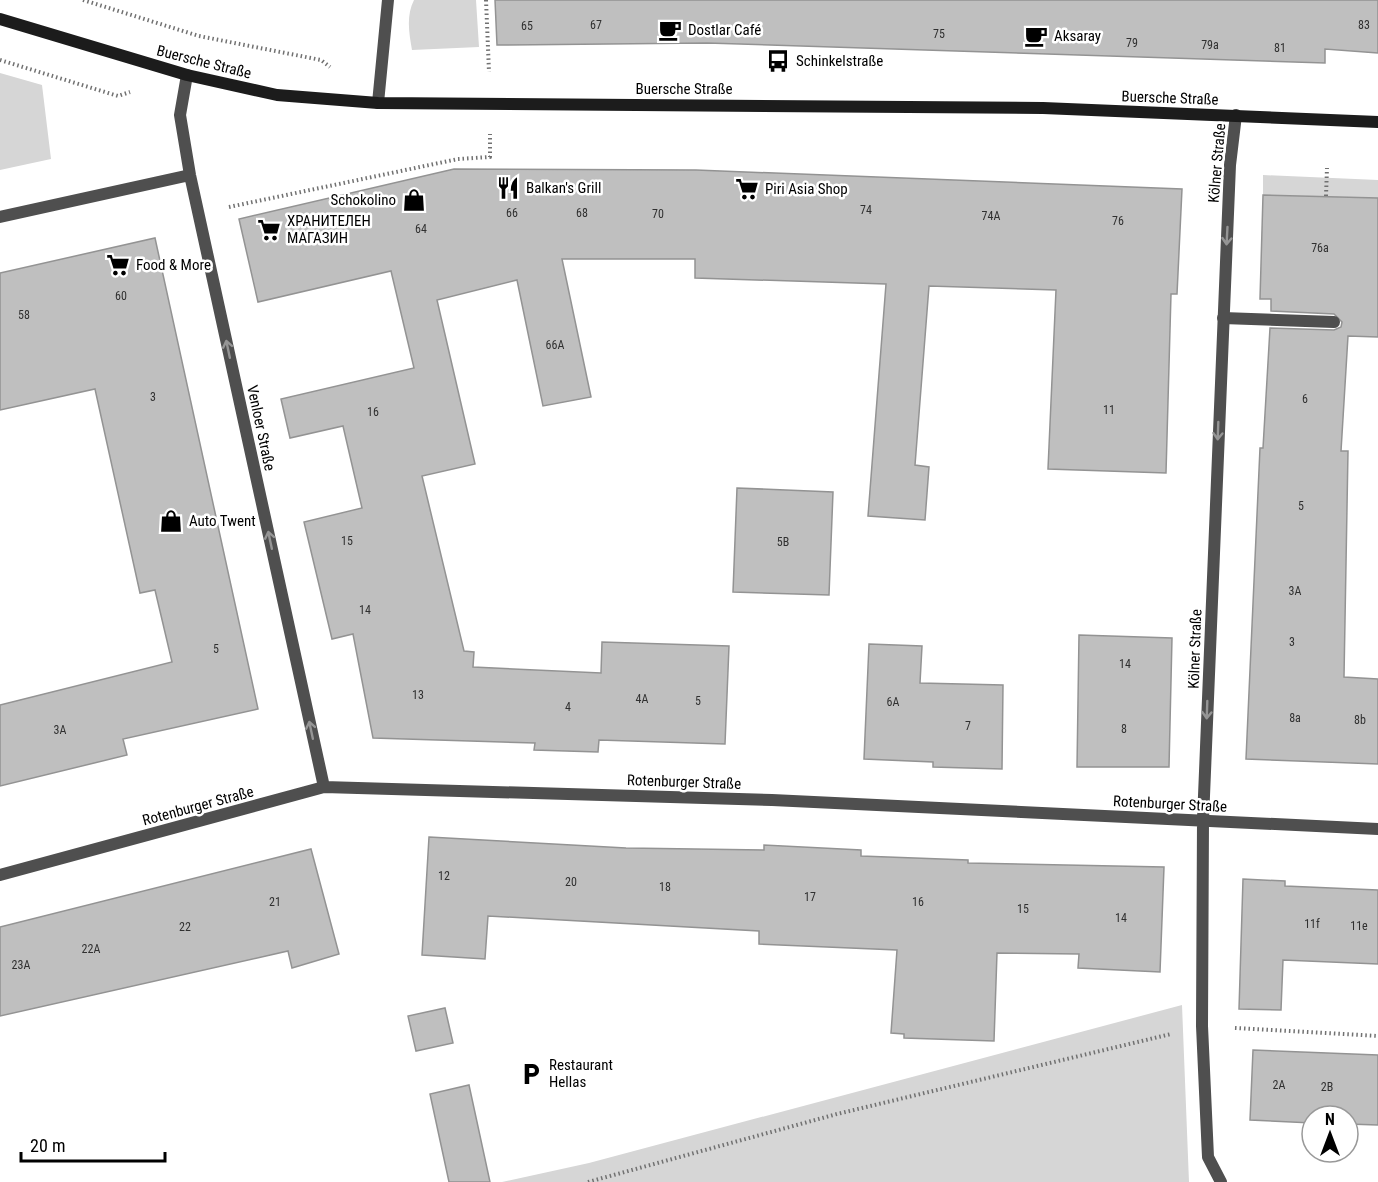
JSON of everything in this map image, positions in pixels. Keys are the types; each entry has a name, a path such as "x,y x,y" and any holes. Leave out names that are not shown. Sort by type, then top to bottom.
{"main road":[{"name":"Buersche Straße","path":"0,20 187,75 277,95 378,103 903,105 1236,115 1378,122"}],"street":[{"path":"378,103 388,0"},
{"name":"Venloer Straße","path":"187,75 180,115 190,175 324,788"},
{"name":"Kölner Straße","path":"1221,1182 1208,1157 1202,1026 1203,820 1230,165 1236,115"},
{"path":"0,217 190,175"},
{"path":"1223,318 1334,322"},
{"name":"Rotenburger Straße","path":"0,875 324,788 749,800 1378,829"}],"path":[{"name":"Buersche Straße","path":"83,0 199,36 321,60"},
{"path":"486,0 488,55"},
{"path":"0,60 118,96"},
{"path":"199,213 458,159 490,157"},
{"path":"1326,196 1327,168"},
{"path":"588,1182 837,1114 1202,1026 1378,1036"}],"shaded area":[{"path":"414,0 476,0 479,47 412,50 409,18"},
{"path":"0,73 42,85 51,159 0,170"},
{"path":"1263,175 1378,180 1378,198 1263,195"},
{"path":"1182,1005 1189,1182 502,1182 589,1163"}],"building":[{"path":"495,0 1378,0 1378,53 1325,49 1325,63 707,43 497,45"},
{"path":"454,169 696,170 1182,189 1177,294 1171,294 1166,473 1048,469 1056,290 929,286 915,465 929,467 925,520 868,516 886,284 695,278 695,259 562,259 591,397 543,406 517,280 437,300 475,464 422,476 464,651 474,652 473,667 601,673 602,642 729,646 725,744 599,740 598,752 534,750 535,743 373,738 353,634 332,639 304,522 362,508 343,426 290,438 281,399 414,368 391,271 258,302 239,219"},
{"path":"1263,195 1378,198 1378,337 1348,336 1341,451 1348,451 1344,677 1378,679 1378,764 1246,759 1260,448 1263,448 1270,328 1334,330 1341,327 1342,322 1334,314 1271,311 1271,299 1260,299"},
{"path":"155,238 258,709 123,739 127,755 0,786 0,705 172,662 155,590 140,593 95,389 0,410 0,273"},
{"path":"737,488 833,492 829,595 733,592"},
{"path":"1079,635 1172,638 1169,767 1077,767"},
{"path":"869,644 922,646 920,683 1003,685 1002,769 933,767 933,762 864,759"},
{"path":"429,837 626,848 764,850 764,845 861,850 861,856 968,860 968,863 1164,867 1160,972 1078,968 1079,954 997,953 994,1041 904,1038 904,1034 891,1033 897,950 759,944 759,931 488,916 485,959 422,955"},
{"path":"311,849 339,954 292,968 288,951 0,1016 0,927"},
{"path":"1243,879 1285,881 1285,886 1378,890 1378,964 1283,960 1281,1010 1239,1009"},
{"path":"445,1008 453,1043 416,1051 408,1016"},
{"path":"1253,1050 1378,1055 1378,1125 1360,1124 1360,1104 1300,1104 1300,1122 1250,1120"},
{"path":"469,1085 490,1182 449,1182 430,1094"}],"place":[{"name":"Dostlar Café","path":"670,30"},
{"name":"Aksaray","path":"1036,36"},
{"name":"Schinkelstraße","path":"778,61"},
{"name":"Balkan's Grill","path":"508,188"},
{"name":"Piri Asia Shop","path":"747,189"},
{"name":"Schokolino","path":"414,200"},
{"name":"ХРАНИТЕЛЕН МАГАЗИН","path":"269,230"},
{"name":"Food & More","path":"118,265"},
{"name":"Auto Twent","path":"171,521"},
{"name":"Restaurant Hellas","path":"531,1074"}]}
